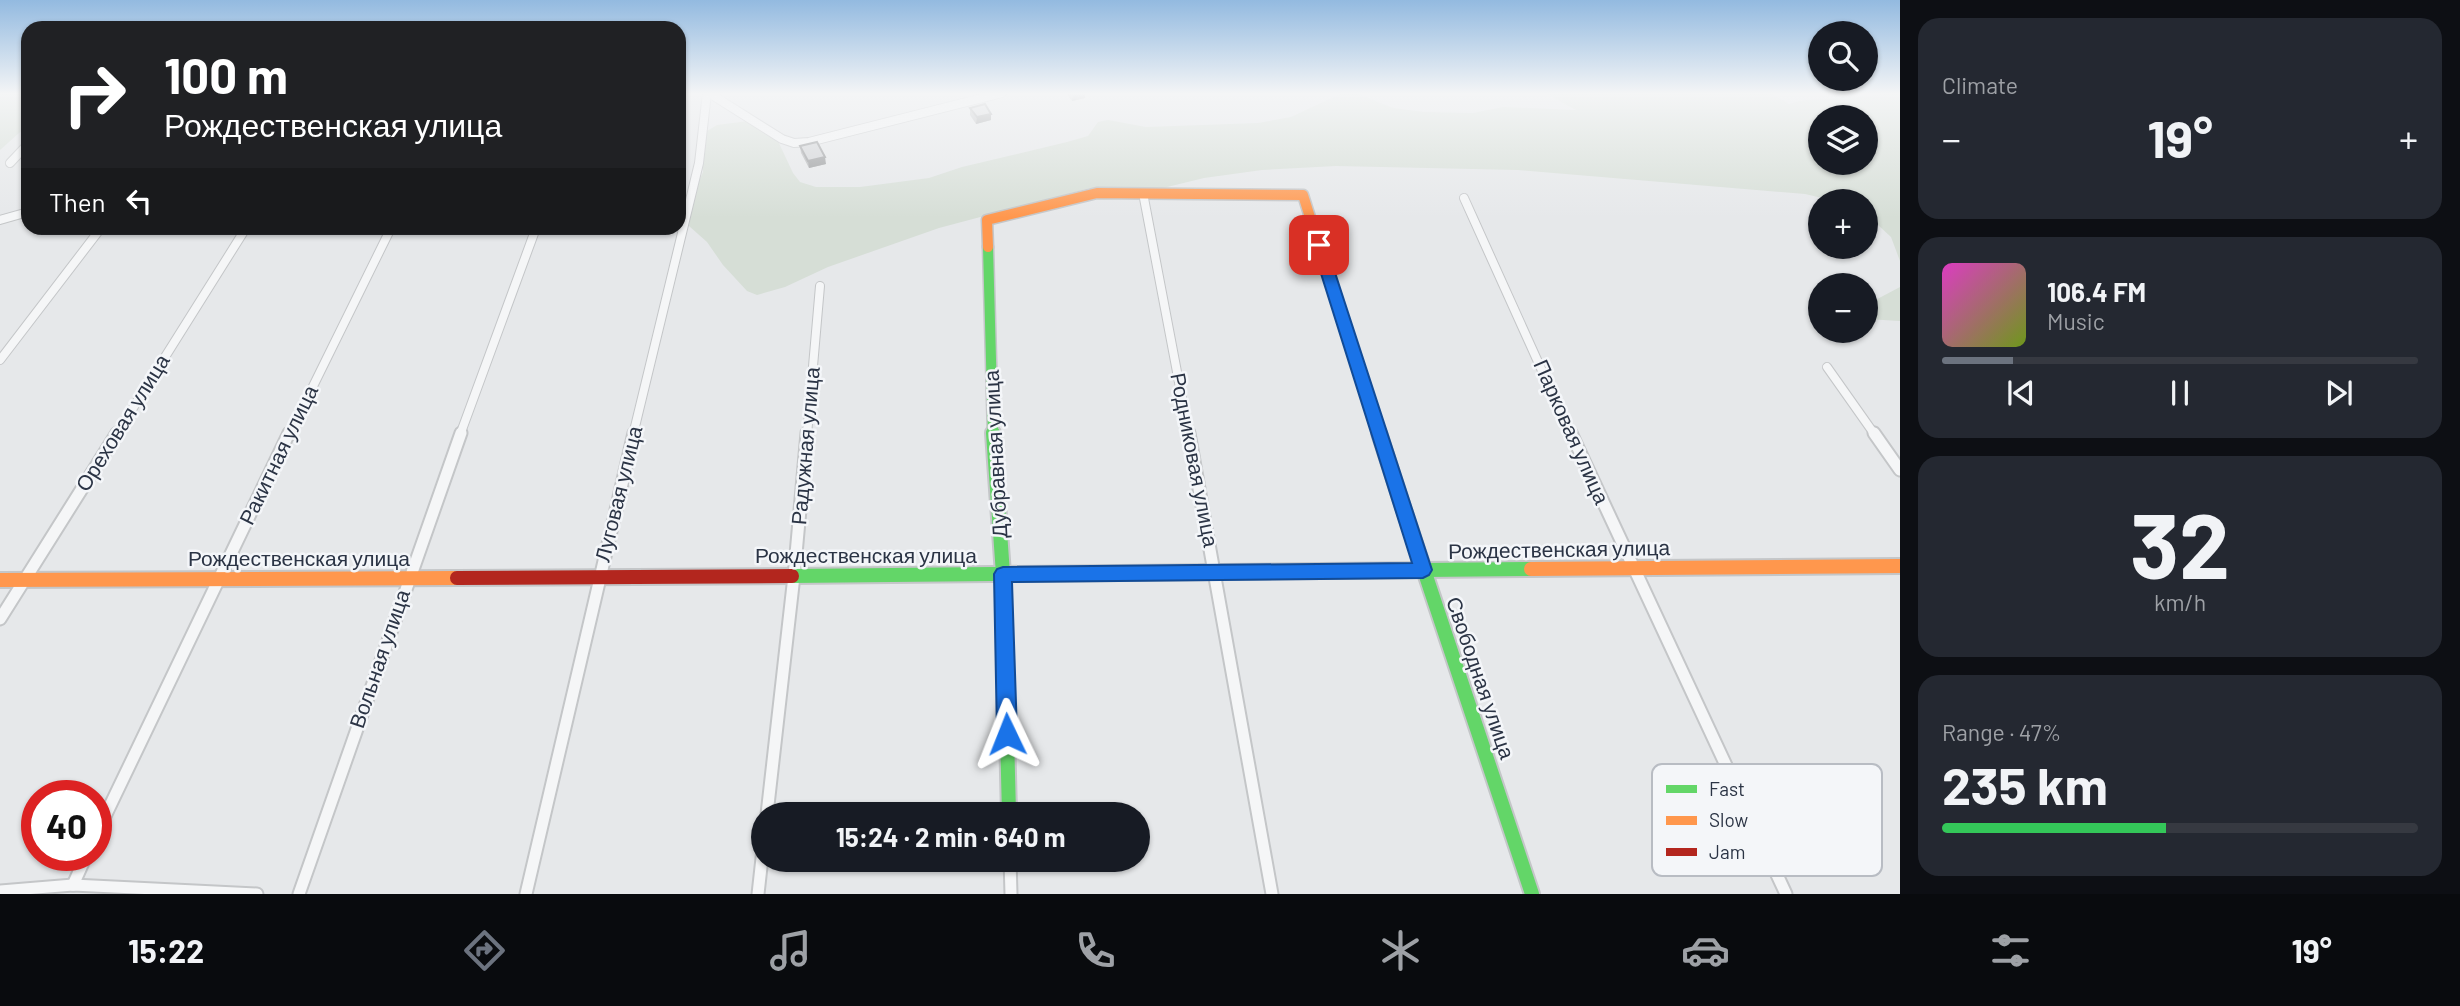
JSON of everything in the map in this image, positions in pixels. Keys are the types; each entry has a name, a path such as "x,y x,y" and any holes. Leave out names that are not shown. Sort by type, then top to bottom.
{"street":[{"name":"Луговая улица","path":"686,217 703,135"},
{"path":"775,135 794,143 838,135"},
{"path":"21,151 10,163 21,159"},
{"name":"Свободная улица","path":"1143,192 1303,195 1423,570 1532,894"},
{"name":"Дубравная улица","path":"1009,802 1003,574 993,428 987,220 1097,193 1143,192"},
{"name":"Родниковая улица","path":"1143,192 1215,572 1272,894"},
{"name":"Парковая улица","path":"1464,198 1632,568 1725,764"},
{"path":"0,220 21,214"},
{"path":"0,360 96,235"},
{"name":"Ореховая улица","path":"0,619 242,235"},
{"name":"Ракитная улица","path":"112,801 217,579 388,235"},
{"name":"Вольная улица","path":"299,894 408,578 533,235"},
{"name":"Луговая улица","path":"526,894 682,235"},
{"name":"Радужная улица","path":"768,802 794,576 820,286"},
{"path":"1827,367 1900,470"},
{"name":"Рождественская улица","path":"0,580 1900,566"},
{"path":"73,885 79,871"},
{"path":"758,894 760,872"},
{"path":"1010,872 1011,894"},
{"name":"Парковая улица","path":"1777,876 1786,894"},
{"path":"0,891 73,885 257,894"}],"shaded area":[{"path":"0,135 17,135 0,150"},
{"path":"706,135 770,135 777,139 800,182 816,187 860,187 929,178 962,167 1089,135 1808,135 1808,175 1878,175 1878,135 1900,135 1900,261 1891,237 1878,225 1878,189 1808,189 1808,195 1518,170 1336,166 1262,170 1204,178 1159,189 1090,188 939,228 828,267 785,287 757,295 747,291 723,265 707,242 689,226 693,196 703,172 702,148"},
{"path":"1900,287 1900,321 1878,320 1878,299"}],"building":[{"path":"817,142 825,157 808,161 800,146"}],"traffic: fast":[{"path":"988,247 993,428 1003,574 1009,802"},
{"path":"1403,507 1532,894"},
{"path":"792,576 1531,569"}],"traffic: slow":[{"path":"988,247 987,220 1097,193 1303,195 1338,306"},
{"path":"1531,569 1900,566"},
{"path":"0,580 457,578"}],"traffic: jam":[{"path":"1338,306 1403,507"},
{"path":"457,578 792,576"}],"route":[{"path":"1007,734 1003,574 1423,570 1319,245"}]}
